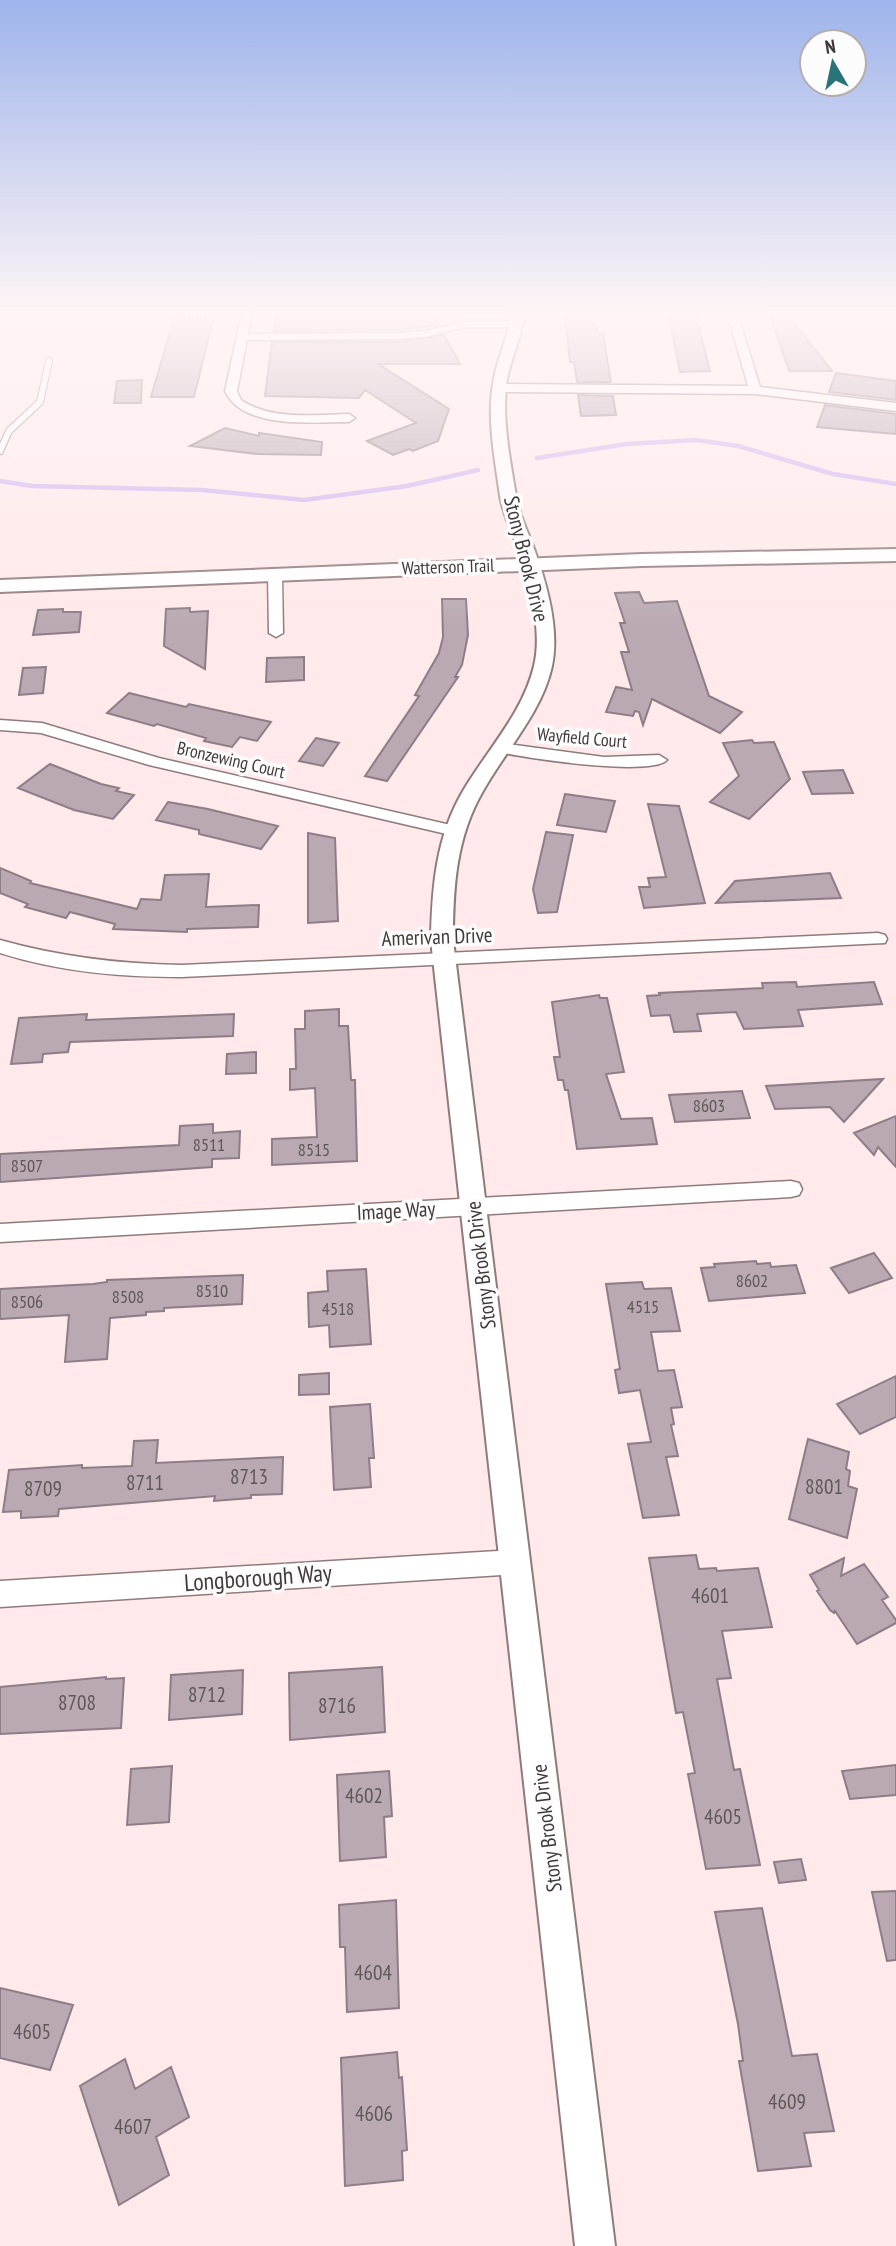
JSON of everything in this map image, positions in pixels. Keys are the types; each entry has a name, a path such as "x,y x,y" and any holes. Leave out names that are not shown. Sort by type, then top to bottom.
{"main road":[{"name":"Watterson Trail","path":"0,586 530,564 896,555"}],"street":[{"path":"325,417 349,418"},
{"name":"Stony Brook Drive","path":"501,417 508,499 530,564 545,639 543,666 536,685 464,809 455,831 447,853 442,885 442,940 595,2246"},
{"path":"275,575 276,633"},
{"name":"Bronzewing Court","path":"0,725 42,728 155,762 455,831"},
{"name":"Wayfield Court","path":"501,748 604,762 659,760"},
{"name":"Amerivan Drive","path":"0,946 47,960 94,969 182,971 878,939"},
{"name":"Image Way","path":"0,1233 791,1189"},
{"name":"Longborough Way","path":"0,1594 516,1562"}],"lane":[{"path":"0,451 9,431 24,417"}],"building":[{"path":"406,417 446,417 438,441 413,451 409,449 393,455 367,441 416,423"},
{"path":"821,417 896,417 896,434 817,427"},
{"path":"225,428 259,436 259,433 322,442 321,455 257,454 190,446"},
{"path":"639,592 644,603 677,601 709,696 742,712 720,733 652,699 643,725 639,712 635,711 633,716 606,712 616,687 632,690 621,652 629,652 620,623 625,623 615,593"},
{"path":"442,599 466,599 468,635 462,665 455,677 458,677 387,781 365,776 419,696 415,695 439,653 443,637"},
{"path":"190,608 190,612 208,611 205,669 164,646 166,609"},
{"path":"63,609 63,612 81,612 79,632 33,635 38,610"},
{"path":"304,657 304,680 266,682 267,658"},
{"path":"46,667 43,693 19,695 23,668"},
{"path":"129,693 186,707 189,704 271,722 257,741 240,737 232,747 204,741 206,738 157,724 154,726 107,713"},
{"path":"316,738 339,743 323,766 299,761"},
{"path":"752,740 754,743 774,742 790,779 749,819 710,802 739,776 723,743"},
{"path":"50,764 101,784 119,788 116,791 134,795 113,819 74,810 18,788"},
{"path":"843,770 853,793 812,794 803,772"},
{"path":"565,794 615,801 606,832 557,825"},
{"path":"168,802 278,826 261,849 156,820"},
{"path":"648,804 679,806 705,903 644,908 639,887 650,887 648,878 666,877"},
{"path":"546,832 573,835 557,912 538,913 533,889"},
{"path":"308,833 335,838 338,921 308,923"},
{"path":"0,868 31,881 30,883 137,909 141,899 161,900 165,875 209,874 206,907 259,905 258,927 187,929 187,932 113,929 115,924 70,912 66,918 25,907 28,904 0,893"},
{"path":"830,873 841,898 716,903 735,881"},
{"path":"796,982 797,987 874,982 882,1004 798,1010 803,1026 744,1029 736,1012 697,1014 701,1031 674,1032 670,1015 651,1016 647,996 660,995 659,993 763,988 762,983"},
{"path":"599,995 600,998 607,998 624,1072 606,1074 621,1119 652,1118 657,1144 577,1149 568,1090 565,1090 563,1080 558,1080 554,1057 560,1057 552,1002"},
{"path":"339,1009 339,1026 348,1026 351,1080 355,1080 357,1161 272,1165 272,1139 317,1137 315,1088 290,1090 290,1069 296,1069 295,1029 305,1029 305,1011"},
{"path":"87,1014 86,1020 234,1014 233,1036 70,1042 68,1052 43,1054 42,1062 11,1064 19,1018"},
{"path":"256,1052 256,1073 226,1074 227,1054"},
{"path":"883,1079 844,1122 830,1107 775,1109 766,1086"},
{"path":"742,1091 750,1118 675,1122 669,1095"},
{"path":"896,1116 896,1167 878,1147 874,1155 854,1133"},
{"path":"213,1124 213,1133 240,1131 239,1158 212,1159 212,1167 0,1182 0,1154 179,1145 180,1126"},
{"path":"874,1253 892,1278 849,1293 831,1268"},
{"path":"756,1261 757,1264 770,1263 771,1267 796,1265 805,1293 709,1301 701,1268 715,1267 714,1264"},
{"path":"366,1269 371,1344 330,1347 329,1325 309,1327 308,1293 328,1291 327,1271"},
{"path":"243,1275 242,1304 164,1308 164,1311 146,1312 146,1315 110,1318 107,1359 65,1362 69,1315 0,1319 0,1289 93,1284 107,1280"},
{"path":"642,1282 644,1289 671,1288 680,1331 651,1332 658,1371 674,1370 682,1407 671,1408 674,1424 671,1425 678,1456 666,1457 679,1515 643,1518 628,1444 651,1442 640,1390 619,1393 615,1370 620,1369 606,1284"},
{"path":"329,1373 329,1394 299,1395 299,1375"},
{"path":"896,1376 896,1417 860,1434 837,1404"},
{"path":"370,1404 374,1458 369,1458 371,1487 334,1490 330,1407"},
{"path":"808,1439 849,1452 846,1469 850,1471 848,1486 857,1489 847,1538 789,1519"},
{"path":"158,1440 156,1463 283,1457 282,1494 251,1495 251,1498 214,1501 215,1496 59,1509 58,1516 21,1518 21,1511 3,1512 9,1470 82,1465 82,1468 132,1466 134,1441"},
{"path":"696,1555 699,1569 716,1568 717,1571 758,1568 772,1627 722,1631 731,1678 717,1679 734,1770 740,1769 760,1865 706,1869 688,1774 695,1773 683,1712 676,1713 649,1558"},
{"path":"844,1558 841,1576 864,1564 888,1597 882,1600 896,1620 896,1623 857,1644 835,1611 834,1613 830,1610 817,1591 819,1590 810,1575"},
{"path":"382,1667 385,1732 290,1740 289,1673"},
{"path":"243,1670 242,1714 169,1720 171,1675"},
{"path":"106,1677 124,1678 121,1728 0,1734 0,1687"},
{"path":"896,1765 896,1795 850,1799 842,1771"},
{"path":"172,1766 169,1822 127,1825 131,1769"},
{"path":"389,1771 392,1816 384,1817 386,1857 340,1861 337,1775"},
{"path":"801,1859 806,1880 779,1883 774,1862"},
{"path":"896,1891 896,1960 887,1961 872,1892"},
{"path":"396,1900 399,2008 347,2012 345,1947 340,1947 339,1905"},
{"path":"762,1908 792,2056 817,2054 834,2131 804,2133 811,2166 758,2171 739,2061 743,2061 738,2024 715,1912"},
{"path":"0,1988 73,2005 50,2070 0,2058"},
{"path":"397,2052 399,2078 402,2077 407,2150 402,2151 403,2180 345,2186 341,2058"},
{"path":"125,2059 135,2089 171,2067 189,2117 156,2137 169,2175 119,2205 80,2086"}],"waterway":[{"path":"537,458 627,444 696,440 738,446 833,474 896,484"},
{"path":"0,481 32,486 202,490 304,500 407,486 478,470"}]}
